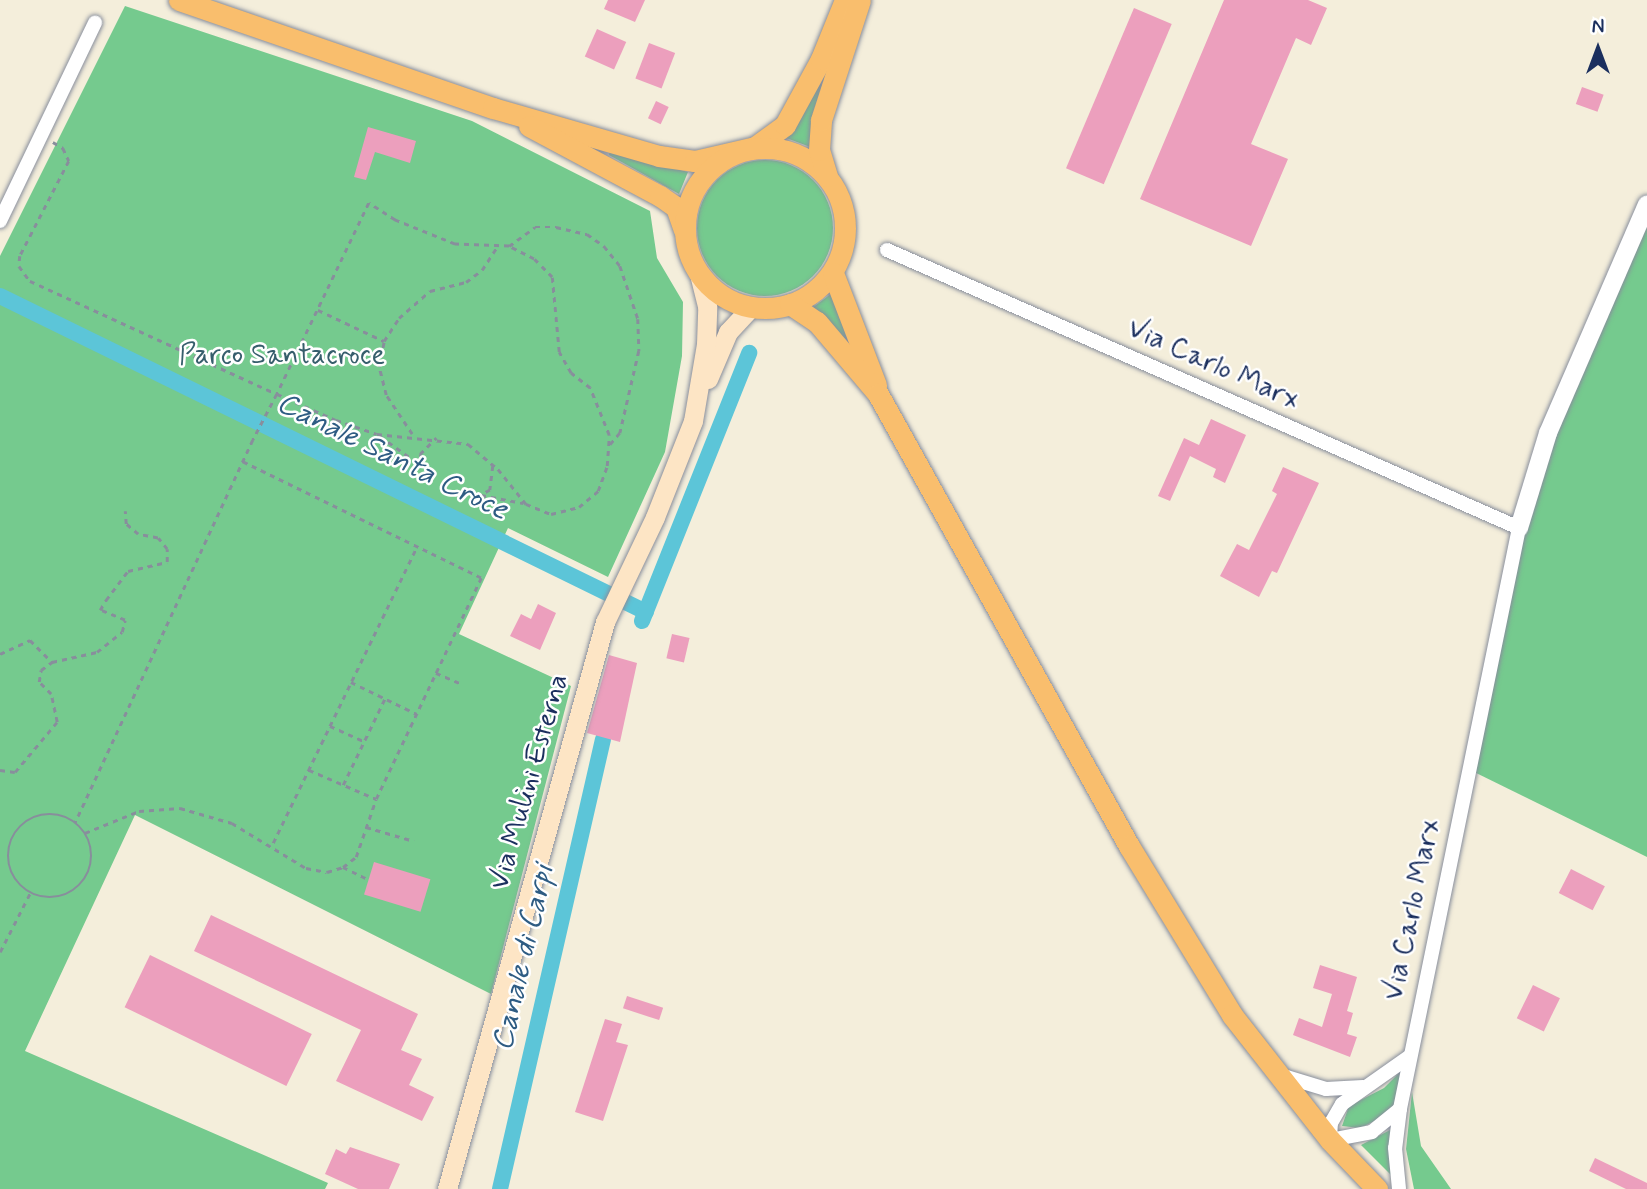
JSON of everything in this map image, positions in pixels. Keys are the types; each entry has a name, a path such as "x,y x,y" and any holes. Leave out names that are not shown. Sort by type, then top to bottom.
{"main road":[{"path":"179,0 493,108 659,156 695,161 733,155 753,148 794,152 827,178"},
{"path":"687,240 688,211 699,183 733,155 772,137 785,125 816,70 845,0"},
{"path":"493,108 660,195 676,207 699,273 722,294 751,307 790,304 814,292 833,273 845,224 839,199 827,178 819,150 821,120 860,0"},
{"name":"Via Mulini Esterna","path":"698,402 707,306 699,273"},
{"path":"833,273 878,394 1129,846 1205,974 1274,1073 1330,1140 1377,1189"},
{"path":"790,304 817,322 878,394"},
{"name":"Via Mulini Esterna","path":"447,1189 605,622 685,446 698,402 728,332 751,307"}],"street":[{"path":"0,221 95,23"},
{"name":"Via Carlo Marx","path":"1399,1189 1395,1148 1410,1056 1519,528 1548,433 1647,204"},
{"name":"Via Carlo Marx","path":"887,250 1519,528"},
{"path":"1401,1109 1372,1132 1330,1140 1331,1123 1342,1104 1410,1056"},
{"path":"1274,1073 1326,1089 1368,1086"}],"path":[{"path":"50,140 64,148 69,161 20,256 19,266 30,281 277,394 377,434 422,466 420,454 437,438"},
{"path":"75,823 253,440 369,203 395,220 455,244 509,246 535,227 556,227 587,234 620,267 638,319 639,351 620,433 609,446"},
{"path":"493,465 491,490 481,495 526,504 551,514 579,507 598,491 610,435 590,388 571,373 559,352 552,277 534,259 509,246"},
{"path":"414,435 386,395 379,367 384,341 399,318 430,291 466,282 482,270 497,247"},
{"path":"317,309 384,341"},
{"path":"377,434 414,435 468,444 493,465 526,504"},
{"path":"85,833 139,811 180,808 232,823 273,844 306,868 327,872 343,867 356,857 376,799 481,578 243,462"},
{"path":"0,770 15,772 57,722 51,694 39,682 41,670 52,662 97,652 122,632 125,620 100,610 106,600 128,571 167,562 167,549 158,538 138,534 125,524 125,510"},
{"path":"273,844 416,547"},
{"path":"0,654 30,639 52,662"},
{"path":"436,673 460,683"},
{"path":"351,682 417,714"},
{"path":"343,785 385,698"},
{"path":"330,726 364,741"},
{"path":"309,769 376,799"},
{"path":"49,814 75,823 85,833 92,859 81,884 58,898 30,893 12,874 9,847 14,834 24,824 49,814"},
{"path":"366,827 414,841"},
{"path":"343,867 368,879"},
{"path":"0,950 30,893"}],"green space":[{"name":"Parco Santacroce","path":"125,6 472,121 650,211 657,258 683,302 682,356 665,452 608,577 508,528 459,634 571,686 491,994 135,815 25,1051 328,1183 325,1189 0,1189 0,256"},
{"path":"819,84 823,85 813,148 786,138"},
{"path":"610,150 688,172 679,194 609,155"},
{"path":"765,160 791,165 813,180 828,202 833,228 828,254 813,276 791,291 765,296 739,291 717,276 702,254 697,228 702,202 717,180 739,165"},
{"path":"1647,205 1647,857 1466,768 1540,458"},
{"path":"832,293 845,327 849,344 812,308"},
{"path":"1402,1070 1395,1104 1387,1115 1360,1128 1342,1126 1349,1106 1384,1088"},
{"path":"1412,1092 1421,1146 1451,1189 1414,1189 1406,1149"},
{"path":"1392,1129 1391,1175 1361,1145"}],"building":[{"path":"608,0 645,0 635,22 604,9"},
{"path":"1224,0 1308,0 1327,8 1311,45 1296,38 1251,144 1288,159 1251,246 1140,199"},
{"path":"1134,8 1172,24 1104,184 1066,168"},
{"path":"597,29 626,42 614,69 585,56"},
{"path":"649,43 675,53 662,89 635,78"},
{"path":"1582,87 1604,95 1597,112 1576,104"},
{"path":"656,101 669,107 661,124 648,118"},
{"path":"368,127 416,141 410,163 375,152 366,180 354,177"},
{"path":"1211,419 1246,435 1225,483 1213,477 1216,469 1190,456 1170,501 1158,496 1184,438 1199,445"},
{"path":"1283,467 1319,483 1277,573 1272,571 1259,597 1220,576 1237,544 1249,550 1277,494 1272,491"},
{"path":"538,604 556,613 540,650 510,636 521,614 531,619"},
{"path":"672,634 690,638 684,662 666,658"},
{"path":"609,655 637,663 620,742 587,733"},
{"path":"374,862 430,879 420,912 364,895"},
{"path":"1571,869 1605,886 1593,910 1559,893"},
{"path":"211,915 418,1014 401,1050 422,1059 409,1085 434,1097 422,1121 336,1081 361,1030 194,951"},
{"path":"150,955 312,1034 286,1086 125,1007"},
{"path":"1320,965 1357,977 1347,1011 1353,1013 1347,1034 1357,1037 1350,1057 1293,1035 1299,1018 1322,1027 1332,994 1313,988"},
{"path":"1533,985 1560,998 1544,1031 1517,1018"},
{"path":"627,996 663,1008 659,1020 623,1008"},
{"path":"605,1019 622,1024 616,1042 628,1045 603,1121 575,1112"},
{"path":"350,1147 400,1164 389,1189 358,1189 325,1174 336,1149 346,1154"},
{"path":"1595,1158 1647,1183 1647,1189 1626,1189 1589,1171"}],"waterway":[{"name":"Canale Santa Croce","path":"0,296 646,612"},
{"name":"Canale di Carpi","path":"642,621 749,353"},
{"name":"Canale di Carpi","path":"500,1189 603,740"}]}
